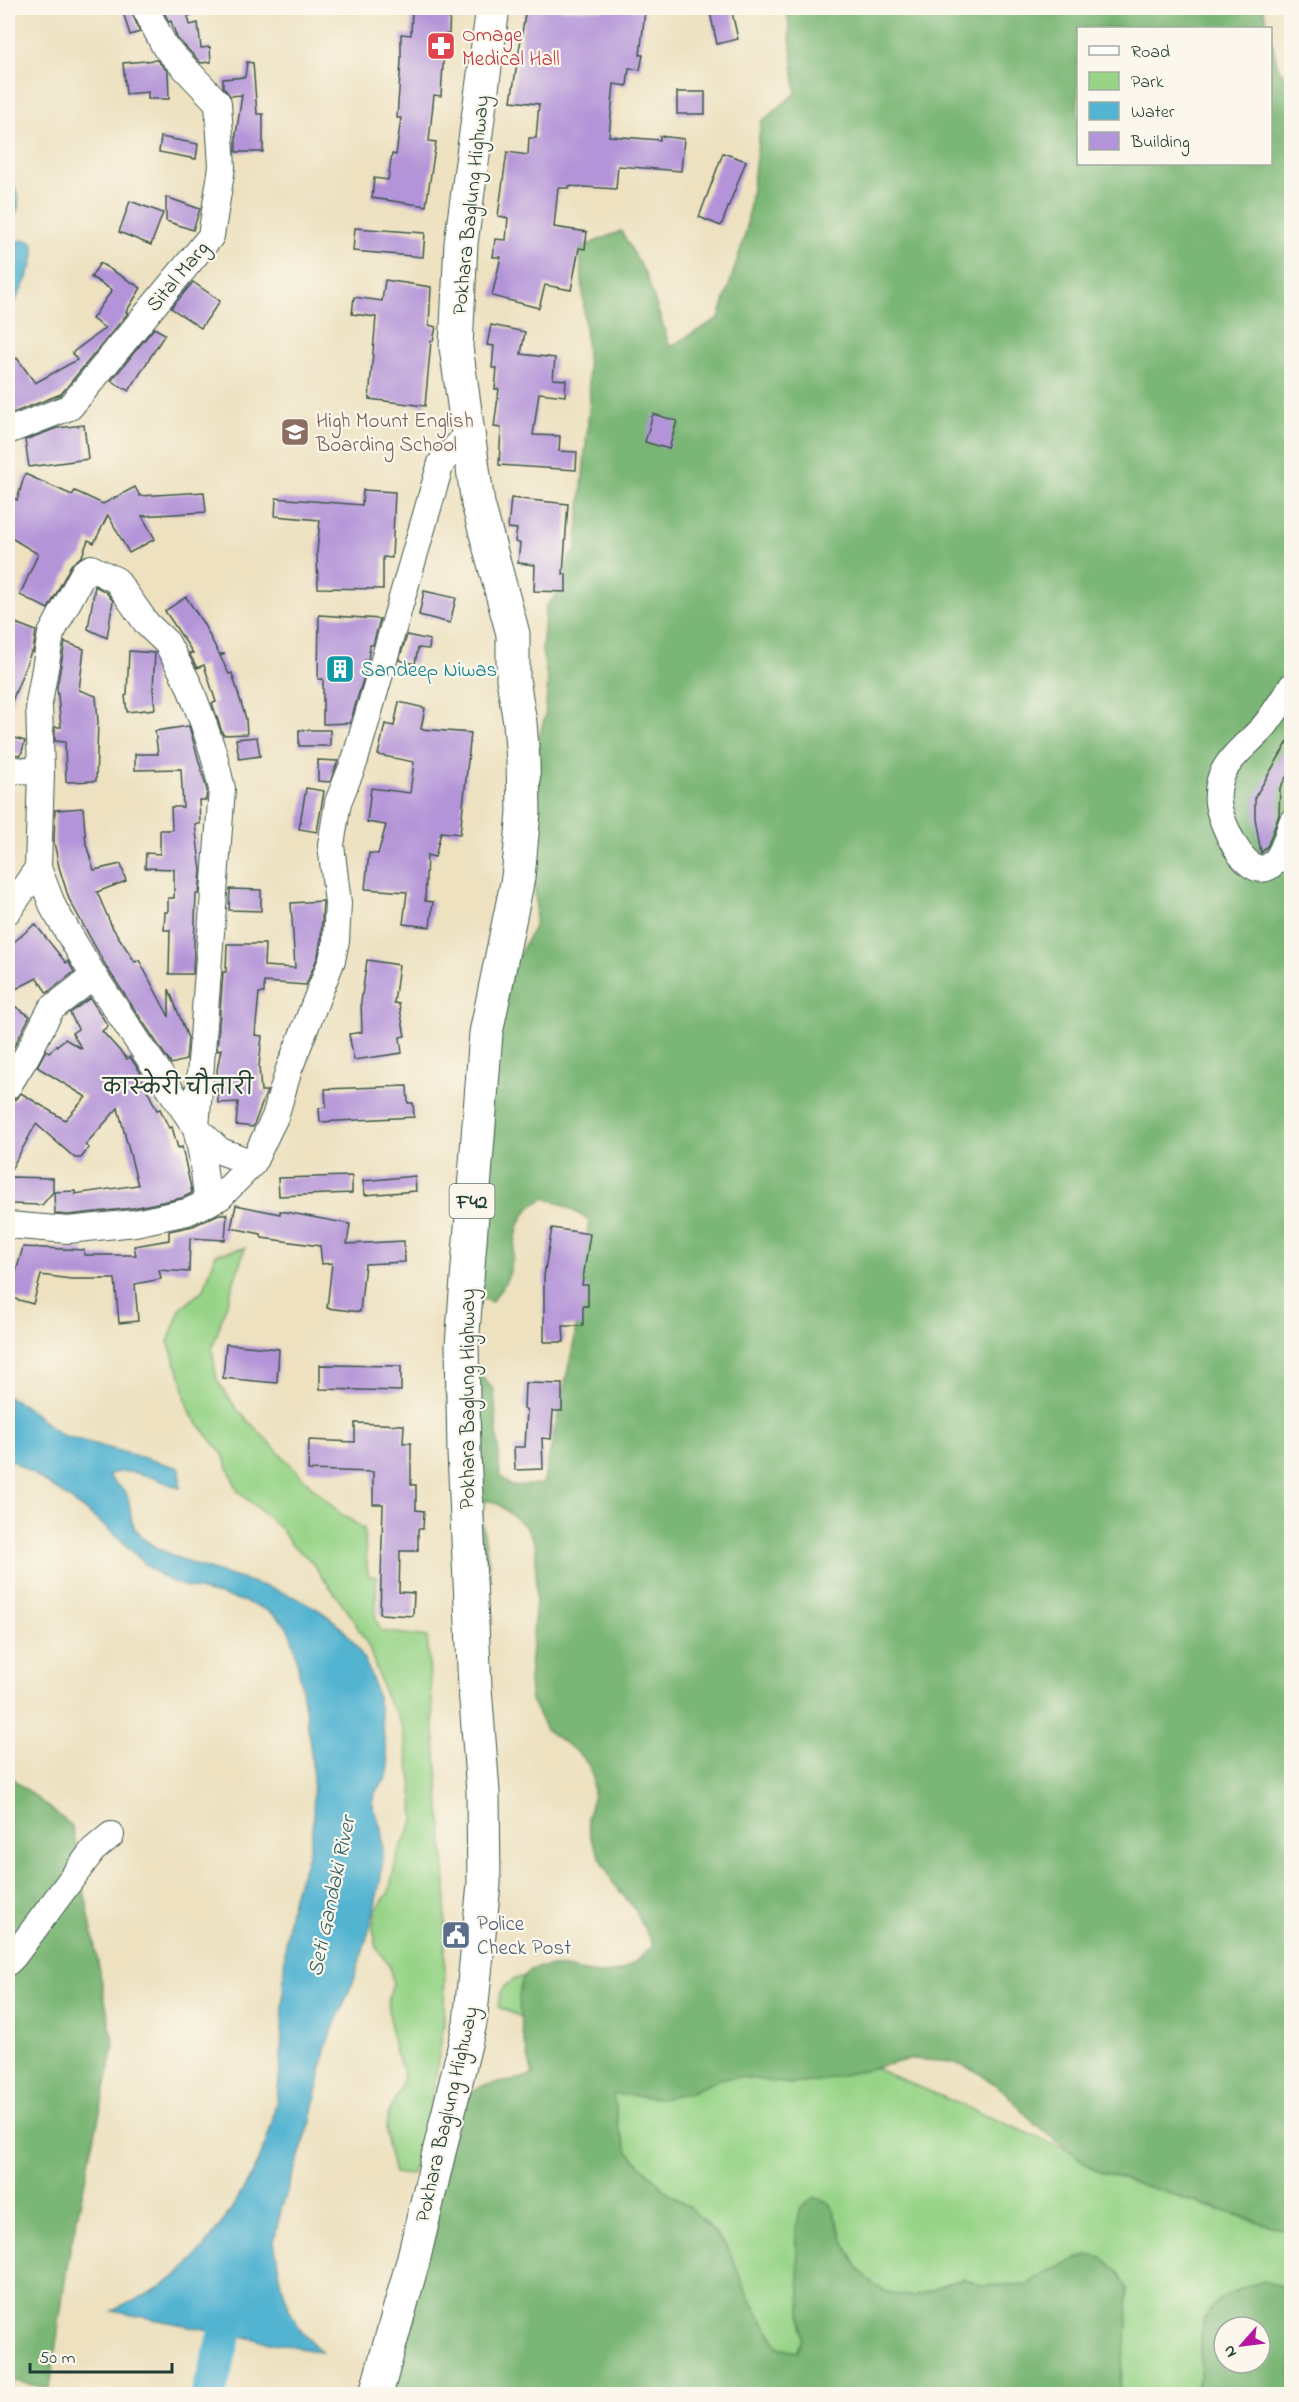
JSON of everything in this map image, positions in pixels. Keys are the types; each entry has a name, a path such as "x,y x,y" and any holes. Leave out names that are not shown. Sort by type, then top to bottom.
{"highway":[{"name":"Pokhara Baglung Highway","path":"376,2394 413,2261 470,2023 484,1884 483,1792 475,1688 464,1453 462,1345 486,1033 518,878 524,812 520,723 513,679 513,634 478,504 456,347 461,243 493,8"}],"street":[{"name":"Sital Marg","path":"8,430 70,407 211,236 222,167 218,103 165,47 145,8"},
{"path":"8,1225 68,1230 135,1223 187,1212 220,1197 253,1163 274,1117 289,1069 332,960 336,941 338,903 331,845 338,802 355,760 441,463 467,435"},
{"path":"208,1203 196,1128 222,789 203,722 189,685 167,643 147,624 116,580 91,568 84,572 51,634 39,704 41,773 38,868 54,909 94,976 196,1128 220,1151 253,1163"},
{"path":"1292,686 1265,724 1227,766 1220,778 1217,791 1218,804 1232,841 1248,863 1257,868 1266,868 1281,853 1292,822"},
{"path":"8,769 41,773"},
{"path":"8,911 38,868"},
{"path":"8,1086 51,1009 94,976"},
{"path":"8,1962 93,1850 111,1835"}],"green space":[{"path":"787,8 1263,8 1268,27 1077,27 1077,165 1272,165 1272,42 1278,68 1292,85 1291,2232 1095,2170 1036,2125 1003,2090 974,2070 952,2062 911,2059 812,2082 790,2084 740,2077 720,2079 689,2093 660,2098 613,2094 619,2129 629,2153 665,2190 694,2211 728,2249 749,2298 779,2348 797,2352 803,2339 796,2229 801,2207 814,2197 831,2204 846,2245 861,2271 882,2290 896,2294 915,2296 963,2278 981,2286 1028,2284 1053,2269 1087,2255 1103,2258 1120,2274 1127,2288 1128,2326 1118,2394 382,2394 464,2098 482,2086 533,2075 519,2007 522,1982 527,1973 537,1968 550,1967 597,1974 612,1973 629,1967 653,1946 634,1908 613,1883 591,1838 587,1819 593,1798 593,1778 588,1764 577,1752 546,1730 531,1700 529,1681 536,1600 536,1546 527,1528 497,1503 486,1500 481,1515 489,1565 479,1577 447,1394 445,1323 453,1324 466,1368 481,1376 494,1390 500,1476 511,1486 543,1484 574,1342 589,1220 560,1203 544,1198 533,1205 520,1222 506,1281 491,1302 479,1297 466,1168 512,968 535,925 536,904 524,786 545,717 548,682 542,651 546,606 560,591 569,557 576,551 590,400 580,248 621,231 646,275 670,347 719,318 746,232 761,122 796,93"},
{"path":"245,1248 212,1349 217,1380 236,1408 310,1485 341,1514 364,1529 368,1575 376,1577 376,1619 381,1631 427,1637 446,1884 444,2022 430,2113 411,2175 394,2173 387,2144 386,2125 390,2109 400,2090 404,2072 392,2039 388,2000 393,1982 389,1965 377,1949 373,1928 376,1910 389,1892 397,1856 414,1820 412,1782 402,1726 386,1698 368,1645 350,1614 310,1560 290,1543 281,1529 238,1491 222,1453 192,1416 168,1342 180,1310 204,1289 216,1254"},
{"path":"8,1775 72,1826 114,2047 68,2259 50,2388 13,2381 10,2394 8,2394"},
{"path":"545,1974 671,1981 1177,2197 1291,2232 1291,2289 1263,2281 1204,2317 1200,2335 1201,2374 1194,2394 1118,2394 1122,2372 1103,2258 1087,2255 1053,2269 1028,2284 981,2286 963,2278 914,2296 896,2294 882,2290 861,2271 846,2245 831,2204 796,2229 803,2339 797,2352 779,2348 749,2298 728,2249 706,2223 678,2198 665,2190 629,2153 619,2129 612,2094 530,2021 498,2007 501,1992 509,1983 527,1976"},
{"path":"1264,2281 1291,2289 1291,2394 1194,2394 1200,2377 1200,2340 1207,2314 1222,2298"}],"water":[{"path":"8,172 17,193 18,205 14,217 8,224"},
{"path":"31,241 34,256 27,277 8,312 8,243"},
{"path":"8,1397 16,1400 62,1435 180,1468 180,1488 135,1473 117,1472 109,1475 127,1495 131,1519 141,1537 176,1557 276,1590 322,1612 342,1628 358,1649 371,1676 379,1706 389,1766 387,1777 375,1793 372,1802 382,1832 383,1857 380,1882 371,1924 353,1982 326,2045 311,2121 281,2209 274,2241 281,2282 290,2311 301,2331 321,2352 112,2311 171,2280 190,2264 226,2217 247,2183 262,2153 270,2128 280,2076 288,1923 294,1893 308,1854 313,1820 314,1799 309,1738 296,1652 288,1629 278,1618 250,1603 182,1585 160,1576 89,1513 8,1458"}],"building":[{"path":"162,8 203,8 204,10 188,16 190,25 198,23 201,48 210,47 211,62 201,63 177,38 171,21 169,22"},
{"path":"412,8 450,8 449,34 445,34 441,96 434,95 429,141 436,142 426,206 372,198 374,178 388,180 392,154 396,155 401,118 397,118 401,34 411,35"},
{"path":"526,8 604,10 605,8 619,8 645,11 640,70 629,68 627,86 614,84 609,136 660,140 660,136 684,139 681,171 618,166 616,189 569,186 569,188 558,188 554,227 587,232 585,249 579,248 571,290 545,285 539,308 492,296 501,257 493,257 495,239 506,240 508,218 498,216 507,152 528,155 529,138 536,138 539,104 511,101"},
{"path":"709,8 731,8 738,39 717,44"},
{"path":"131,10 140,32 130,35 123,12"},
{"path":"157,60 168,72 169,99 148,99 148,92 126,94 123,63"},
{"path":"247,62 253,63 257,114 263,114 263,152 236,152 242,95 230,96 223,87 223,79 245,77"},
{"path":"677,92 705,92 705,114 677,114"},
{"path":"161,137 198,144 196,159 159,152"},
{"path":"723,153 746,161 721,226 699,217"},
{"path":"166,197 200,209 193,230 166,221"},
{"path":"130,201 163,213 151,245 119,232"},
{"path":"355,228 425,233 423,257 353,251"},
{"path":"100,263 141,288 126,312 128,313 61,394 8,415 8,365 17,358 35,383 77,360 72,353 105,328 92,319 112,290 91,277"},
{"path":"385,280 431,287 429,325 436,327 433,341 431,341 425,406 369,399 376,317 352,314 354,297 382,301"},
{"path":"193,282 220,301 201,328 171,308"},
{"path":"491,325 525,332 521,354 555,358 553,379 566,380 565,396 539,393 533,435 560,436 559,451 577,452 576,470 499,465 501,428 494,427 499,389 495,389 497,368 492,368 494,346 487,345"},
{"path":"154,328 165,334 129,391 111,381"},
{"path":"653,414 677,421 669,449 645,442"},
{"path":"84,425 88,459 29,467 25,440 57,428"},
{"path":"25,474 72,495 75,491 103,504 135,487 140,496 204,492 206,512 142,516 155,539 129,553 108,515 94,543 88,540 82,556 71,565 48,609 20,595 38,554 8,536 8,494 17,500"},
{"path":"363,490 395,492 392,558 383,557 383,589 318,588 317,552 320,520 275,516 276,498 362,505"},
{"path":"511,498 568,504 563,574 566,574 566,592 534,591 535,565 518,563 520,543 515,542 517,529 508,528"},
{"path":"95,586 106,592 113,601 107,638 88,629"},
{"path":"424,591 456,598 450,623 419,615"},
{"path":"186,597 219,654 225,654 220,656 229,674 232,673 246,719 247,734 223,735 212,703 216,702 204,665 197,668 189,653 193,653 165,611"},
{"path":"319,615 380,619 373,645 370,645 368,660 365,660 365,673 350,723 323,724 323,679 318,679"},
{"path":"8,620 36,631 33,652 31,652 9,709"},
{"path":"407,635 430,640 429,649 418,648 415,664 399,660"},
{"path":"65,642 84,649 79,690 96,696 98,722 96,781 66,782 65,742 55,741 55,727 61,727 57,687"},
{"path":"129,651 155,653 153,689 155,709 127,712 125,696 127,695"},
{"path":"399,702 425,708 421,729 471,733 460,834 441,832 435,857 427,855 425,901 433,902 430,927 403,924 407,892 365,889 369,853 378,854 386,825 367,822 371,788 410,793 414,762 378,755 385,724 394,726"},
{"path":"189,726 207,790 206,800 199,800 200,824 195,824 201,871 199,894 196,894 193,974 169,974 170,930 164,930 168,898 174,898 174,869 145,868 146,853 160,854 160,830 172,830 171,807 183,807 181,769 135,770 135,754 158,754 155,731"},
{"path":"299,730 330,730 330,746 299,746"},
{"path":"1292,735 1292,767 1280,788 1279,815 1268,845 1261,853 1255,818 1255,797"},
{"path":"8,736 25,741 21,755 8,754"},
{"path":"257,737 260,756 239,759 236,739"},
{"path":"318,760 338,761 330,782 318,781"},
{"path":"306,788 324,791 317,832 299,829"},
{"path":"83,808 86,844 94,870 121,864 126,881 97,892 112,927 135,962 139,960 169,1017 169,989 188,1038 186,1060 171,1064 107,968 69,899 54,842 55,810"},
{"path":"230,889 261,890 261,911 229,910"},
{"path":"323,901 318,956 306,985 264,982 264,993 259,993 255,1035 262,1036 259,1066 261,1091 267,1091 253,1127 236,1125 238,1102 218,1103 217,1070 221,1049 217,1051 227,944 265,944 264,966 295,968 291,903"},
{"path":"35,924 66,963 68,961 74,972 47,993 37,978 8,993 8,947"},
{"path":"367,960 399,965 394,1003 399,1004 405,1036 400,1037 402,1053 354,1060 349,1034 362,1032 361,1002"},
{"path":"90,998 108,1026 102,1031 127,1059 130,1057 141,1073 139,1074 157,1110 160,1109 169,1128 172,1127 178,1148 182,1147 192,1193 182,1198 133,1208 68,1215 55,1214 54,1192 75,1191 75,1194 138,1185 118,1108 85,1145 89,1148 81,1158 75,1158 36,1124 8,1175 8,1101 16,1099 21,1093 65,1120 86,1097 37,1067 46,1050 49,1052 65,1039 82,1049 72,1033 78,1029 70,1013"},
{"path":"8,1002 30,1016 8,1058"},
{"path":"407,1086 408,1103 413,1103 414,1117 320,1122 319,1108 326,1107 325,1089"},
{"path":"352,1176 352,1193 279,1196 278,1178"},
{"path":"415,1176 416,1191 365,1195 363,1181"},
{"path":"8,1177 53,1178 53,1192 42,1205 8,1204"},
{"path":"236,1205 350,1224 347,1244 404,1241 405,1262 365,1264 360,1312 327,1308 332,1263 322,1264 320,1246 262,1238 261,1234 231,1228"},
{"path":"219,1214 227,1214 225,1240 190,1238 189,1272 159,1270 161,1279 135,1284 138,1321 119,1323 115,1279 71,1279 41,1275 33,1304 9,1297 23,1247 84,1250 84,1255 136,1255 134,1246 169,1240 169,1231 193,1226"},
{"path":"552,1228 590,1234 582,1285 588,1285 588,1306 583,1306 583,1326 563,1326 564,1342 544,1342 544,1276"},
{"path":"226,1344 279,1349 277,1383 223,1378"},
{"path":"320,1365 401,1366 401,1391 320,1389"},
{"path":"525,1383 562,1384 562,1411 553,1411 551,1439 542,1438 543,1469 515,1470 514,1447 525,1447 527,1410 524,1409"},
{"path":"355,1423 404,1425 403,1443 411,1443 411,1485 416,1485 416,1510 424,1511 423,1529 418,1529 418,1551 400,1551 399,1592 414,1593 413,1616 380,1614 383,1504 373,1504 373,1472 308,1470 309,1440 355,1442"}],"waterway":[{"name":"Seti Gandaki River","path":"209,2394 237,2287"}],"place":[{"name":"Omage Medical Hall","path":"441,46"},
{"name":"High Mount English Boarding School","path":"295,432"},
{"name":"Sandeep Niwas","path":"340,669"},
{"name":"Police Check Post","path":"456,1935"}],"district":[{"name":"कास्केरी चौतारी","path":"178,1086"}]}
